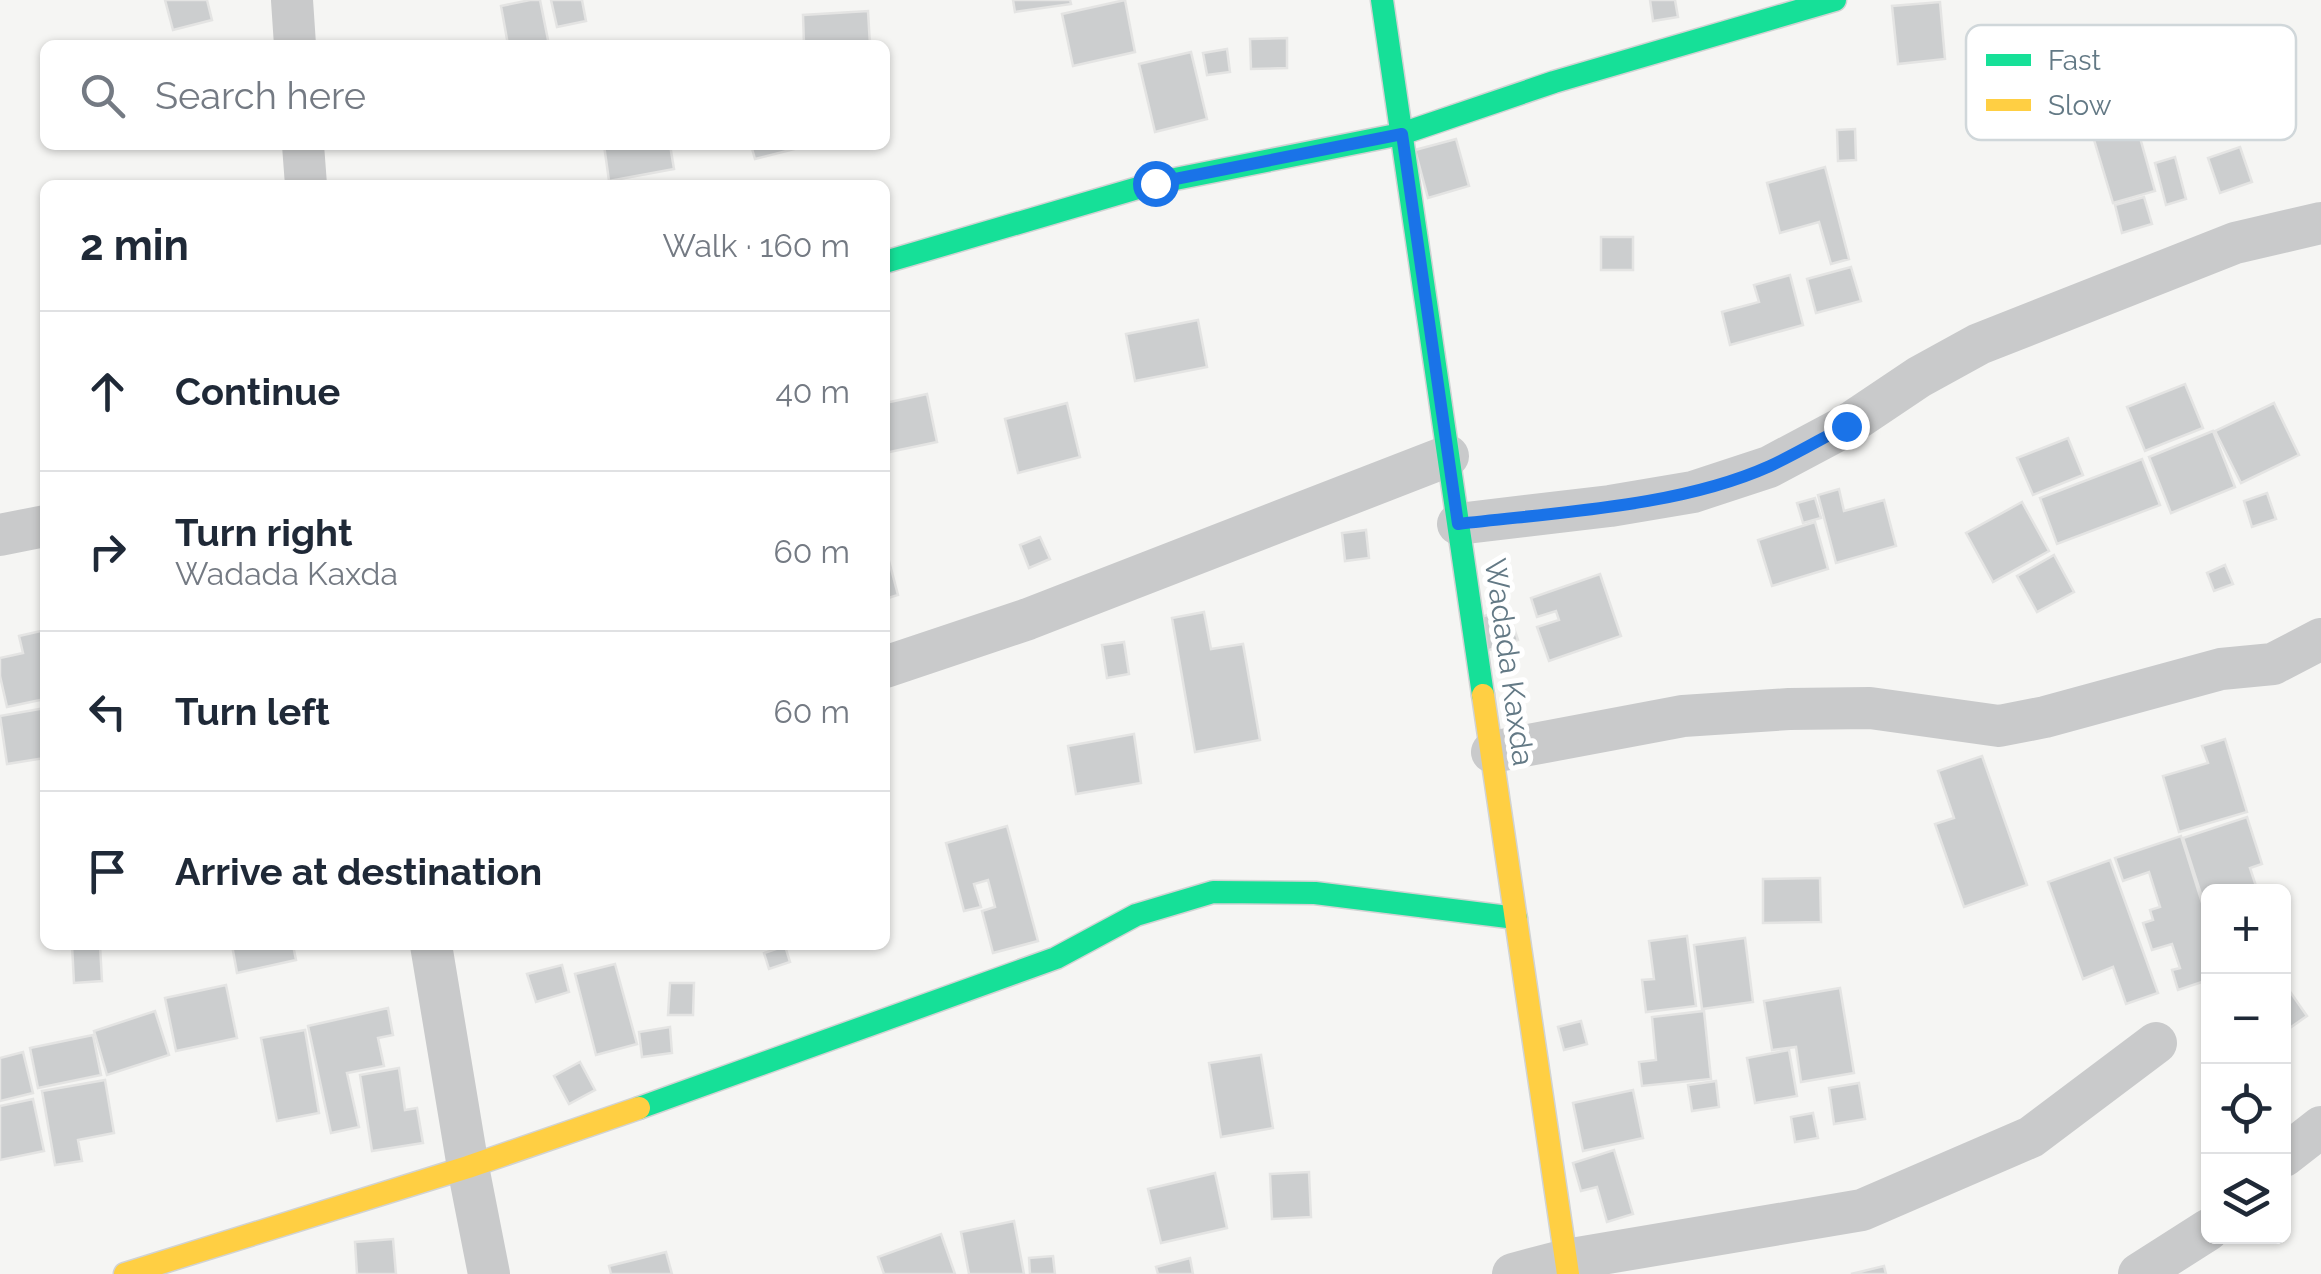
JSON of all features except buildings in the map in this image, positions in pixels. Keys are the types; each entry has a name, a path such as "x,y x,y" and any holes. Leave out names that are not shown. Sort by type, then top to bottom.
{"street":[{"path":"292,0 295,40"},
{"name":"Wadada Kaxda","path":"1382,0 1567,1267"},
{"path":"890,261 1155,183 1402,134 1554,82 1835,0"},
{"path":"303,150 306,180"},
{"path":"1458,524 1693,492 1769,466 1846,426 1919,377 1979,344 2236,244 2321,223"},
{"path":"890,665 1028,618 1448,456"},
{"path":"0,535 40,527"},
{"path":"1492,752 1683,716 1789,709 1870,708 1999,726 2222,669 2273,664 2321,639"},
{"path":"124,1274 468,1167 686,1092 1056,958 1136,916 1213,892 1315,894 1516,918"},
{"path":"431,950 489,1274"},
{"path":"1513,1274 1862,1210 2032,1138 2156,1043"},
{"path":"2287,1154 2321,1127"},
{"path":"2139,1274 2201,1234"}],"traffic: fast":[{"path":"1382,0 1483,695"},
{"path":"890,261 1155,183 1401,134 1554,82 1835,0"},
{"path":"639,1108 1056,958 1136,915 1213,892 1315,893 1516,918"}],"traffic: slow":[{"path":"1483,695 1568,1274"},
{"path":"125,1274 468,1167 639,1108"}],"route":[{"path":"1155,183 1402,134 1458,524 1693,492 1769,466 1846,426"}]}
